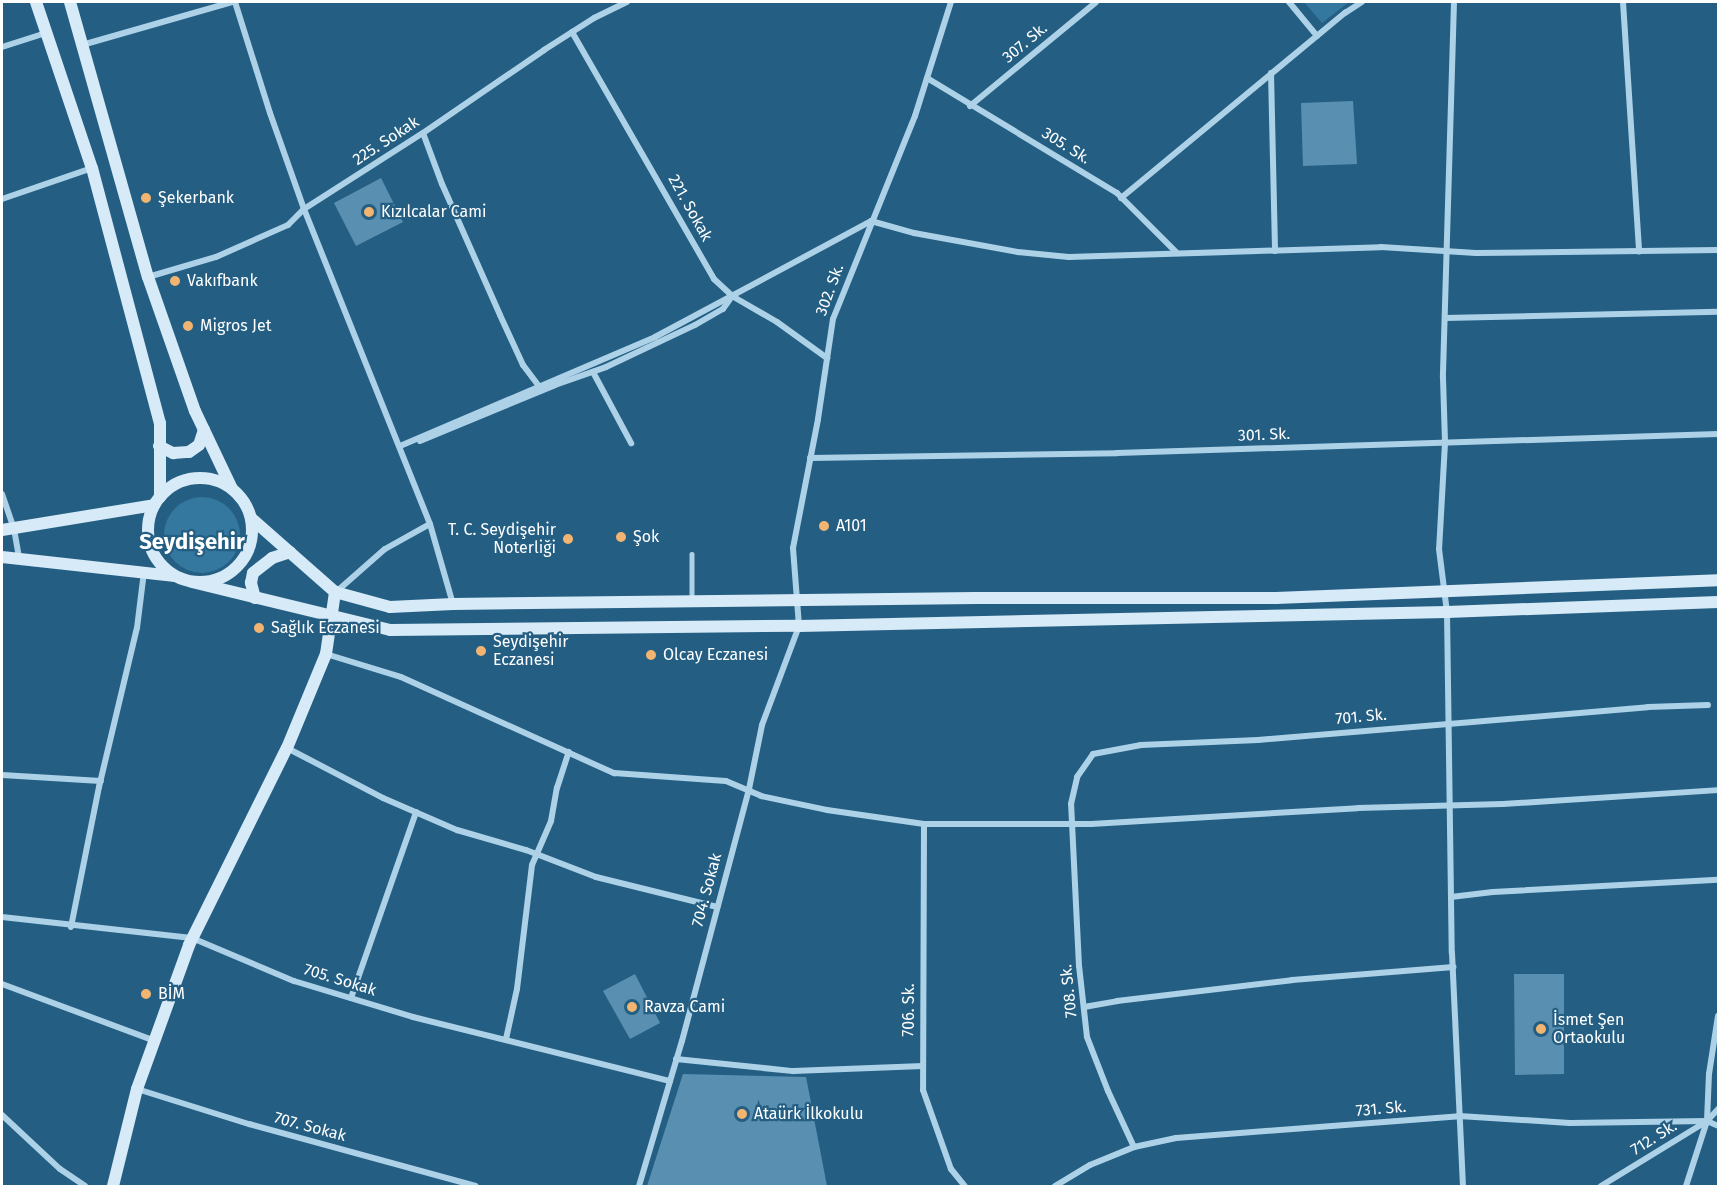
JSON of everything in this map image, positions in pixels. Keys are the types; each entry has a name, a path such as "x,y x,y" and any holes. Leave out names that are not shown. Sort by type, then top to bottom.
{"main road":[{"path":"36,2 92,168 160,423 157,501"},
{"path":"70,2 148,277 204,430 232,489 244,502 251,518 252,535 248,552 238,566 225,576 209,582 192,582"},
{"path":"159,446 173,453 189,452 199,445 204,430"},
{"path":"232,489 218,482 194,479 172,486 157,501 148,520 148,537 153,553 162,567 192,582 390,630 799,626 1447,612 1719,602"},
{"path":"8,530 157,501"},
{"path":"251,518 335,592 390,607 453,604 1276,598 1719,580"},
{"path":"255,598 251,583 253,573 272,558 290,552"},
{"path":"2,557 176,576"},
{"path":"113,1186 137,1089 192,938 287,748 326,654 335,592"}],"street":[{"path":"81,46 233,2 304,210 429,524 453,604"},
{"name":"225. Sokak","path":"148,277 216,257 288,225 304,210 572,32 627,2"},
{"name":"302. Sk.","path":"799,602 793,548 833,319 915,116 951,2"},
{"name":"307. Sk.","path":"970,106 1096,2"},
{"path":"1289,2 1317,36"},
{"path":"1122,198 1271,73 1362,2"},
{"path":"1454,2 1444,318 1445,443 1439,549 1447,612 1451,897 1463,1186"},
{"path":"1623,2 1639,251"},
{"name":"221. Sokak","path":"572,32 714,279 732,296 777,322 827,358"},
{"path":"2,47 46,33"},
{"path":"1271,73 1275,251"},
{"name":"305. Sk.","path":"927,78 1122,198 1177,253"},
{"path":"423,133 442,184 500,315 523,365 539,386"},
{"path":"2,199 92,168"},
{"path":"400,447 655,337 871,221 914,233 1018,252 1069,257 1381,248 1476,253 1719,250"},
{"path":"400,447 592,372 695,325 723,309 732,296"},
{"path":"1444,318 1719,312"},
{"path":"592,372 631,443"},
{"name":"301. Sk.","path":"810,458 1719,434"},
{"path":"2,494 8,530 19,558"},
{"path":"335,592 385,549 429,524"},
{"path":"71,927 101,781 137,628 144,572"},
{"name":"704. Sokak","path":"639,1186 670,1081 749,789 762,725 799,626 799,602"},
{"path":"326,654 401,677 614,773 726,781 761,796 827,810 924,824 1072,824 1358,807 1450,805 1719,790"},
{"name":"701. Sk.","path":"1072,824 1071,804 1077,777 1094,754 1141,745 1258,740 1648,707 1708,705"},
{"path":"287,748 457,831 536,854 596,877 717,907"},
{"path":"506,1039 518,989 527,888 536,854 551,821 557,788 568,752"},
{"path":"2,775 101,781"},
{"path":"351,998 416,812"},
{"name":"706. Sk.","path":"924,824 923,1090 951,1169 965,1186"},
{"name":"708. Sk.","path":"1072,824 1083,1007 1087,1037 1108,1091 1134,1147"},
{"path":"1451,897 1493,892 1719,880"},
{"name":"705. Sokak","path":"2,917 71,927 192,938 294,981 413,1017 506,1039 645,1077 670,1081"},
{"path":"1083,1007 1118,1000 1292,980 1453,967"},
{"path":"2,984 155,1041"},
{"path":"1686,1186 1707,1121 1709,1074 1719,1016"},
{"path":"676,1059 793,1071 923,1066"},
{"name":"707. Sokak","path":"137,1089 249,1124 476,1186"},
{"name":"712. Sk.","path":"1600,1186 1707,1121 1719,1109"},
{"path":"2,1115 60,1169 85,1186"},
{"name":"731. Sk.","path":"1055,1186 1090,1165 1134,1147 1176,1138 1460,1116 1570,1123 1707,1121 1719,1126"}],"lane":[{"path":"692,554 692,602"}],"shaded area":[{"path":"1304,2 1349,2 1322,23"},
{"path":"195,497 209,497 223,503 234,514 238,520 240,535 238,550 229,562 217,571 195,573 181,567 170,556 164,542 164,528 170,514 181,503"}],"building":[{"path":"1353,101 1357,164 1303,166 1301,103"},
{"name":"Kızılcalar Cami","path":"381,178 403,222 356,246 334,203"},
{"name":"Ravza Cami","path":"635,974 660,1023 630,1039 603,991"},
{"path":"1514,974 1564,974 1564,1074 1515,1075"},
{"name":"Ataürk İlkokulu","path":"683,1074 806,1077 827,1186 647,1186"}],"place":[{"name":"Şekerbank","path":"146,198"},
{"name":"Kızılcalar Cami","path":"369,212"},
{"name":"Vakıfbank","path":"175,281"},
{"name":"Migros Jet","path":"188,326"},
{"name":"A101","path":"824,526"},
{"name":"Şok","path":"621,537"},
{"name":"T. C. Seydişehir Noterliği","path":"568,539"},
{"name":"Sağlık Eczanesi","path":"259,628"},
{"name":"Seydişehir Eczanesi","path":"481,651"},
{"name":"Olcay Eczanesi","path":"651,655"},
{"name":"BİM","path":"146,994"},
{"name":"Ravza Cami","path":"632,1007"},
{"name":"İsmet Şen Ortaokulu","path":"1541,1029"},
{"name":"Ataürk İlkokulu","path":"742,1114"}],"district":[{"name":"Seydişehir","path":"192,542"}]}
